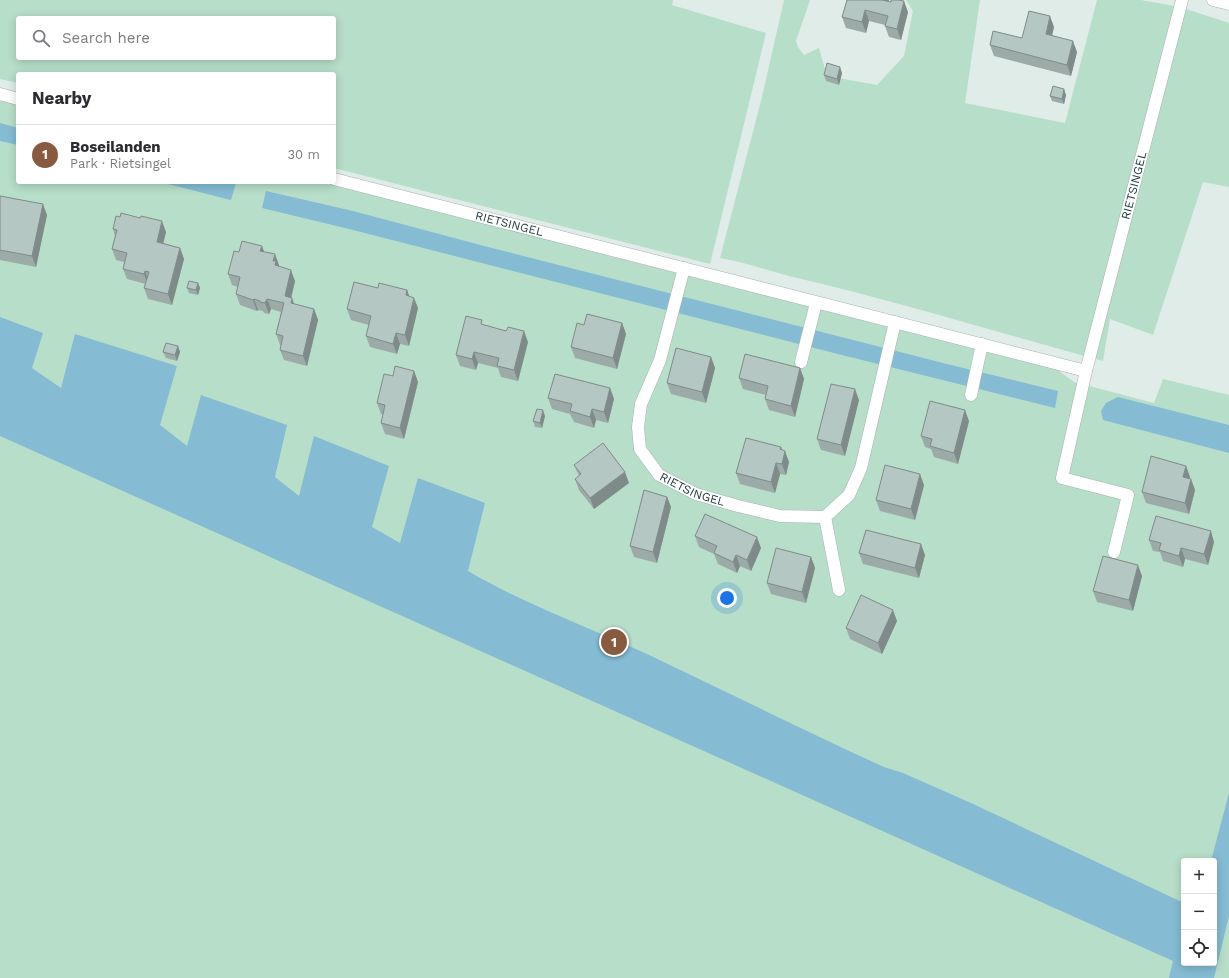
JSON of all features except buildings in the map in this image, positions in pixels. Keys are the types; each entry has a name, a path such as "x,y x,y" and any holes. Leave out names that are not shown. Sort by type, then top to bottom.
{"street":[{"name":"RIETSINGEL","path":"1114,552 1128,495 1062,478 1086,370 1182,0"},
{"path":"1213,0 1229,4"},
{"path":"0,94 16,98"},
{"name":"RIETSINGEL","path":"336,180 816,303 1086,370"},
{"name":"RIETSINGEL","path":"684,268 660,360 641,404 638,427 640,449 660,475 696,494 780,516 825,517"},
{"path":"801,362 816,303"},
{"path":"839,590 825,517 849,495 861,468 895,322"},
{"path":"971,395 982,344"}],"green space":[{"path":"0,0 673,0 672,5 766,33 710,264 336,169 336,72 16,72 16,83 0,79"},
{"path":"784,0 810,0 796,41 798,47 804,55 819,48 825,69 833,77 877,85 904,56 913,11 906,0 980,0 965,103 1065,123 1097,0 1141,0 1180,7 1229,23 1229,187 1203,182 1153,335 1110,319 1103,361 871,296 720,258 762,97"},
{"path":"0,92 16,96 16,184 336,183 582,249 1056,369 1074,382 1154,403 1163,379 1229,395 1229,978 0,978"}],"water":[{"path":"0,123 16,127 16,145 0,141"},
{"path":"168,184 236,184 231,200"},
{"path":"266,191 353,211 488,247 1058,391 1055,408 262,208"},
{"path":"0,317 43,333 32,368 61,388 75,334 177,366 160,425 187,446 201,395 287,425 275,477 299,496 314,436 389,466 372,527 400,543 418,478 485,503 468,571 512,595 649,655 884,767 903,773 971,803 1181,902 1181,966 1217,966 1214,978 1169,978 1173,961 0,436"},
{"path":"1118,397 1229,425 1229,453 1103,420 1101,411 1106,403"},
{"path":"1229,793 1229,916 1217,966 1217,858 1212,858"}],"place":[{"name":"Boseilanden","path":"614,642"}]}
